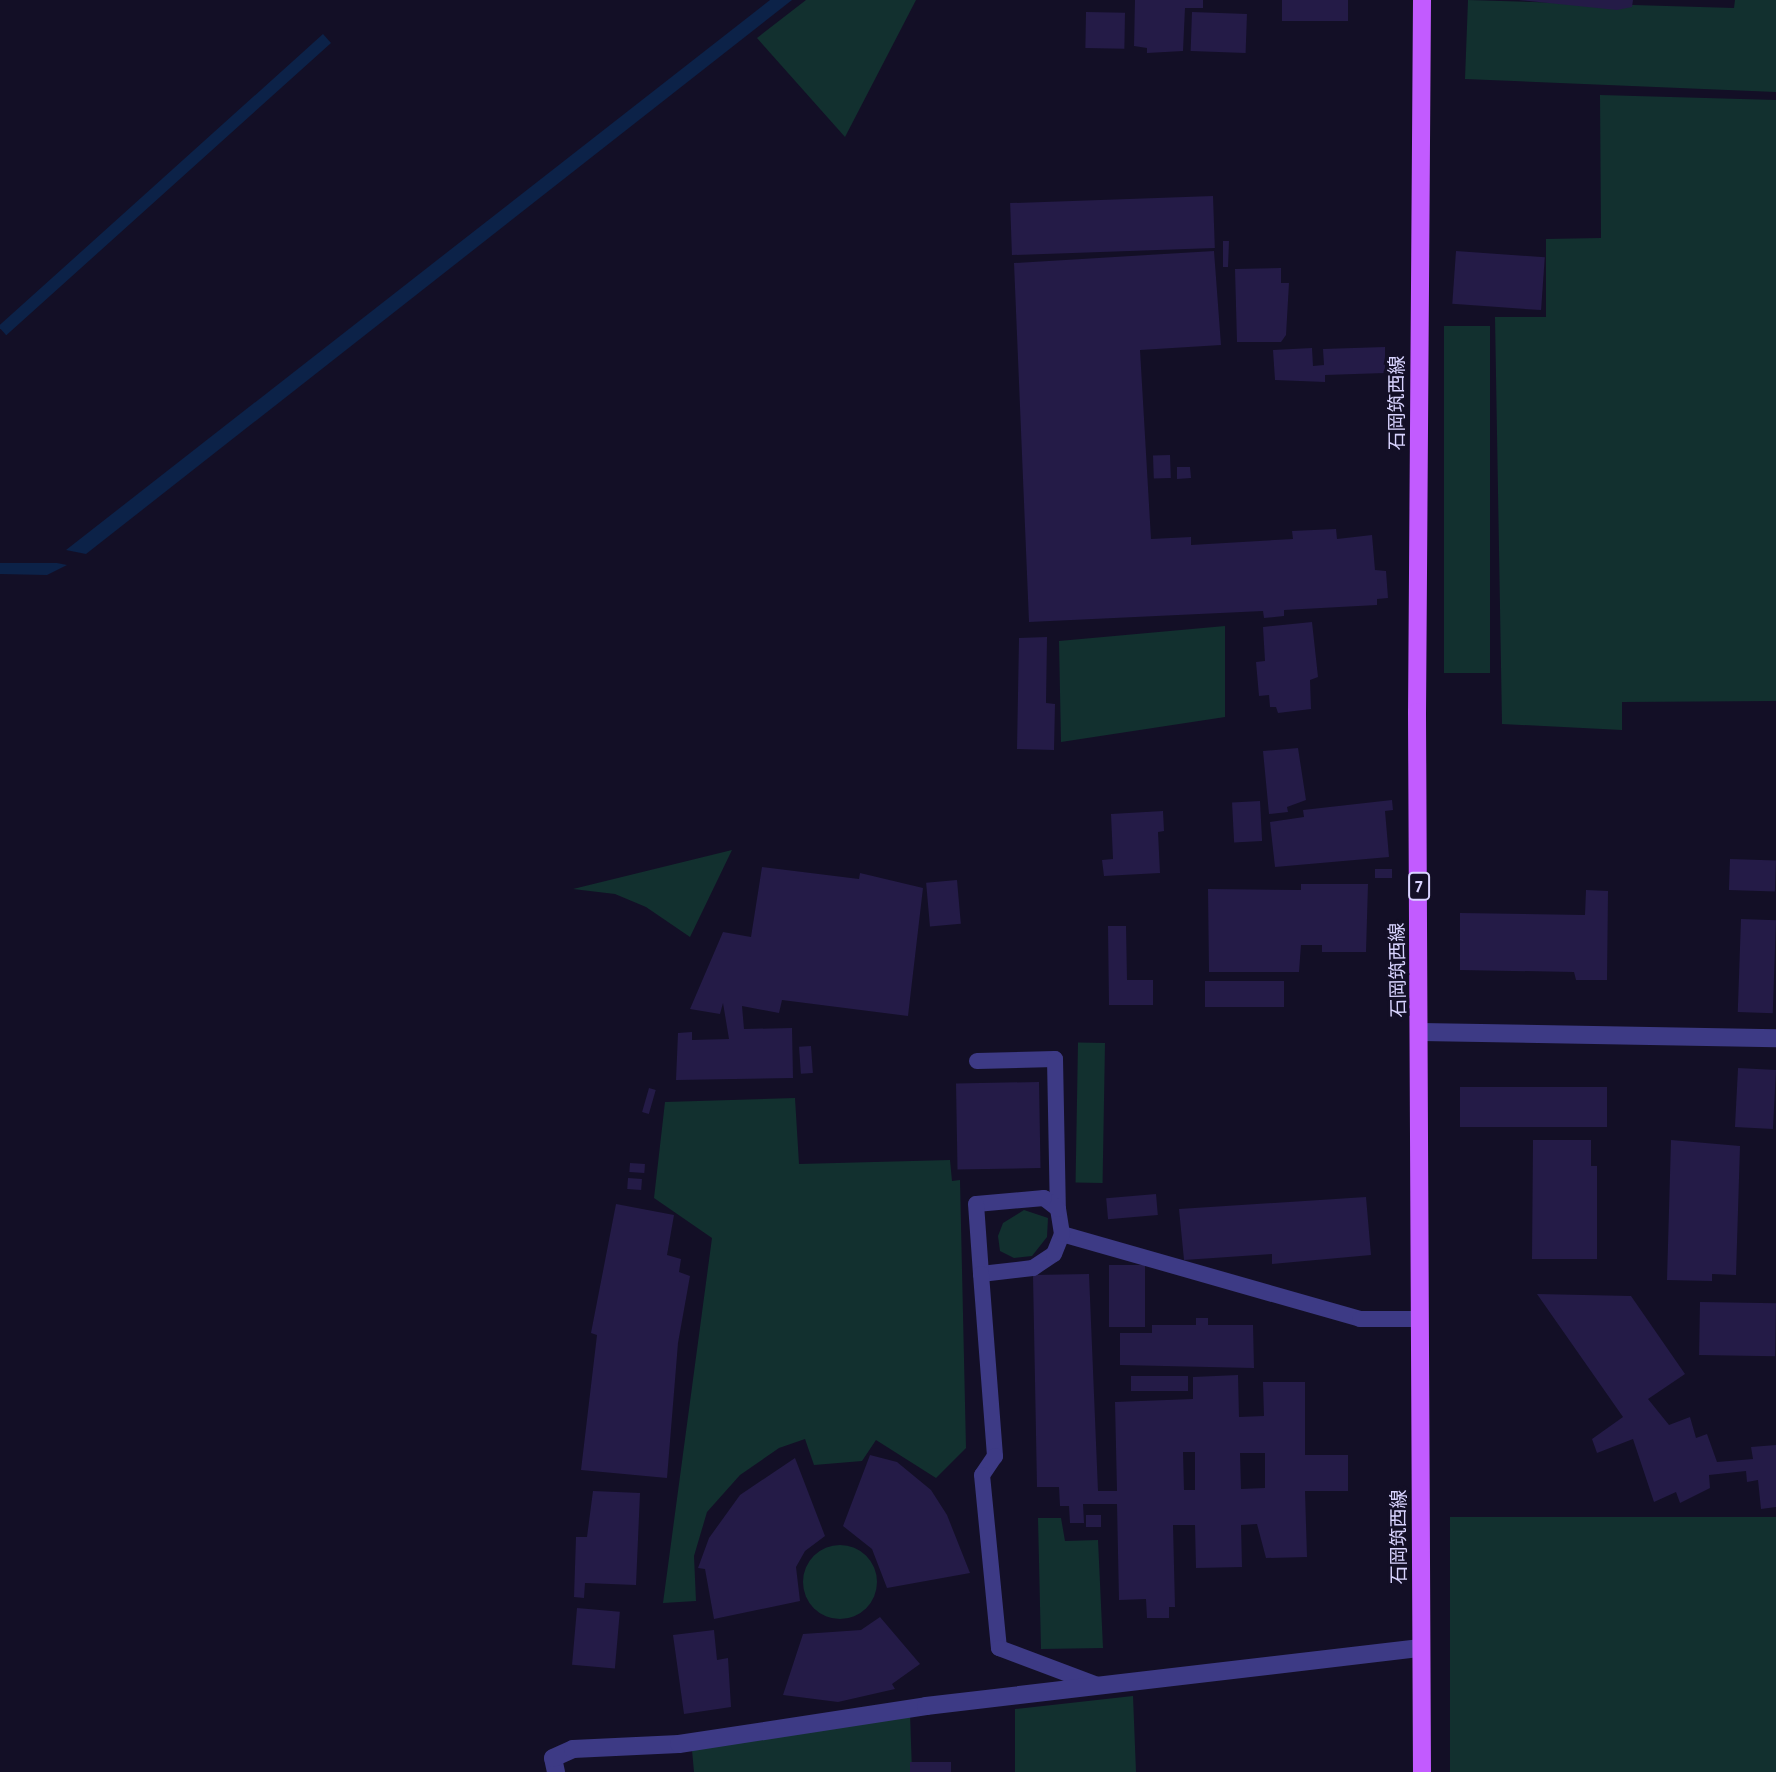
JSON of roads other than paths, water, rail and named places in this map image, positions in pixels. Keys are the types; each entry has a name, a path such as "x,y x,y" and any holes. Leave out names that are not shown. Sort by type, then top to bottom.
{"main road":[{"name":"石岡筑西線","path":"1422,0 1422,1772"}],"street":[{"path":"1421,1032 1776,1038"},
{"path":"556,1772 553,1758 573,1749 679,1744 1100,1686 1422,1648"}],"lane":[{"path":"976,1061 1055,1059 1058,1209 1062,1234 1054,1254 1033,1268 981,1274"},
{"path":"1058,1209 1044,1198 976,1204 995,1456 982,1475 999,1648 1100,1686"},
{"path":"1062,1234 1360,1319 1420,1319"}],"water":[{"path":"770,0 792,0 86,554 66,550"},
{"path":"323,34 331,43 6,335 0,325"},
{"path":"0,563 67,565 47,575 0,574"}]}
